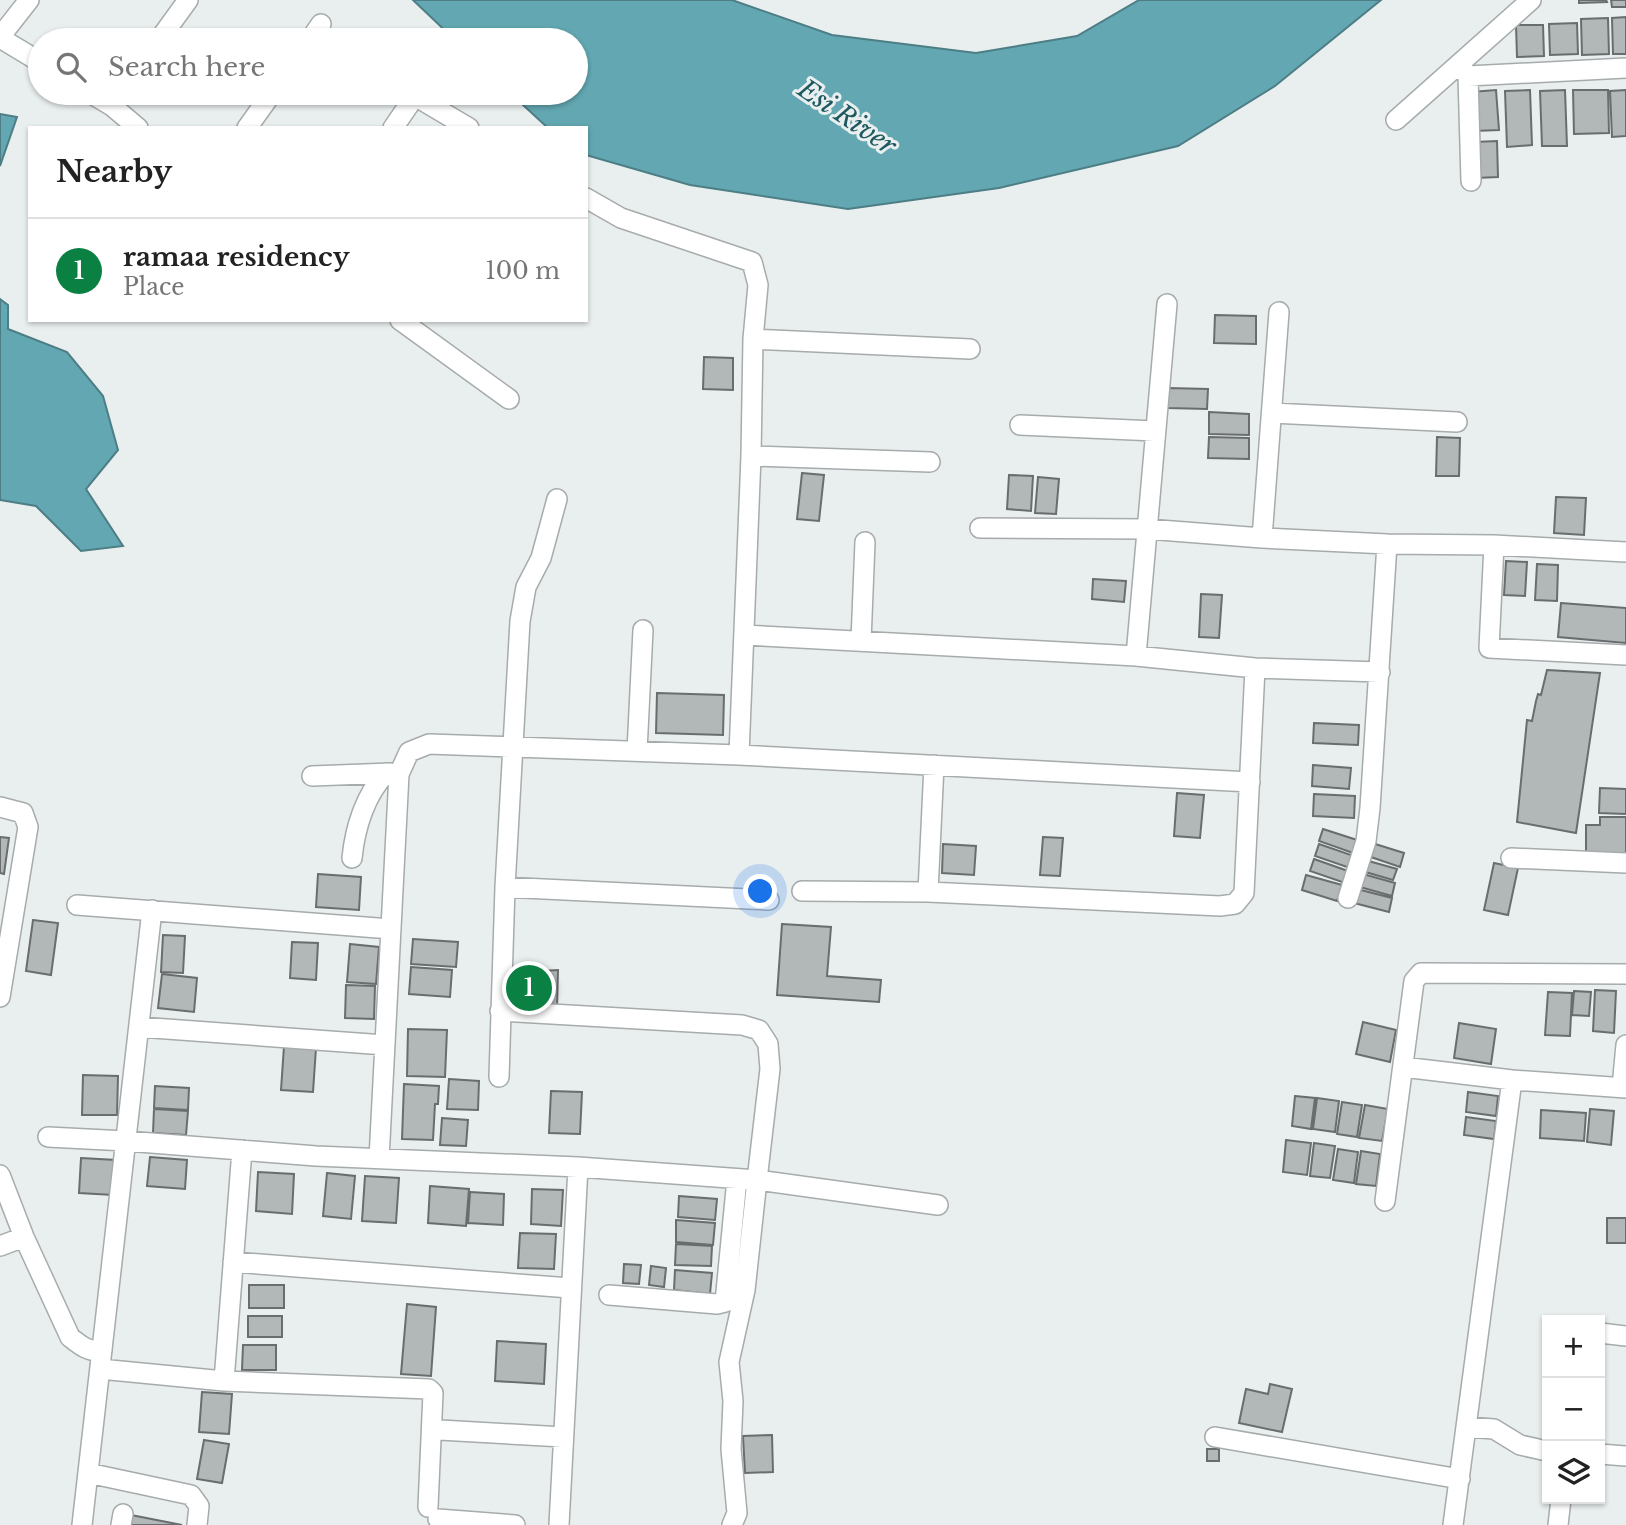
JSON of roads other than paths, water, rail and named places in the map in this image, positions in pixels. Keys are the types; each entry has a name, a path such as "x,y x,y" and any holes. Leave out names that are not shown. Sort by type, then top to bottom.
{"street":[{"path":"28,54 0,37 29,0"},
{"path":"168,28 188,0"},
{"path":"1395,120 1463,70 1531,0"},
{"path":"318,28 321,24"},
{"path":"1463,70 1626,68"},
{"path":"1463,70 1471,181"},
{"path":"121,105 137,126"},
{"path":"248,126 263,105"},
{"path":"394,126 409,105"},
{"path":"430,105 466,126"},
{"path":"588,199 621,218 752,262 758,285 753,339 751,456 738,755"},
{"path":"1136,656 1167,304"},
{"path":"1262,538 1279,312"},
{"path":"403,322 509,398"},
{"path":"753,339 970,349"},
{"path":"1272,413 1457,422"},
{"path":"1020,425 1155,431"},
{"path":"751,456 930,463"},
{"path":"499,1077 505,887 520,621 526,587 541,558 557,499"},
{"path":"980,528 1147,529 1262,538 1626,552"},
{"path":"861,641 865,542"},
{"path":"1348,898 1366,841 1371,802 1387,544"},
{"path":"1494,545 1489,648 1626,655"},
{"path":"637,751 643,630"},
{"path":"744,635 1136,656 1255,668 1380,672"},
{"path":"802,891 928,892 1220,906 1236,904 1244,893 1255,668"},
{"path":"352,858 355,831 377,782 393,774 408,752 429,744 738,755 1250,782"},
{"path":"928,892 934,765"},
{"path":"312,776 393,774"},
{"path":"379,1159 391,929 393,774"},
{"path":"0,807 23,813 28,827 6,935 0,997"},
{"path":"1511,858 1626,863"},
{"path":"505,887 769,900"},
{"path":"77,905 391,929"},
{"path":"82,1525 152,911"},
{"path":"1385,1201 1414,981 1421,973 1626,974"},
{"path":"500,1011 742,1025 759,1030 768,1044 769,1069 745,1290 729,1362 733,1401 731,1449 737,1513 732,1525"},
{"path":"139,1027 385,1045"},
{"path":"1403,1067 1512,1080 1624,1087 1626,1045"},
{"path":"1453,1525 1512,1080"},
{"path":"48,1137 379,1159 578,1167 757,1180 939,1205"},
{"path":"224,1381 242,1150"},
{"path":"559,1525 578,1167"},
{"path":"0,1175 24,1237 70,1337 82,1347 94,1352 101,1360 224,1381 429,1389 433,1394 433,1513 515,1525"},
{"path":"609,1295 717,1304 725,1302 737,1179"},
{"path":"0,1246 24,1237"},
{"path":"233,1262 570,1289"},
{"path":"1605,1334 1626,1336"},
{"path":"1467,1427 1494,1429 1520,1445 1542,1450"},
{"path":"440,1430 563,1437"},
{"path":"1215,1437 1460,1479"},
{"path":"1605,1454 1626,1456"},
{"path":"88,1473 191,1495 199,1506 197,1525"},
{"path":"1558,1525 1560,1504"}],"water":[{"name":"Esi River","path":"413,0 732,0 832,35 976,53 1077,36 1139,0 1381,0 1275,86 1178,146 999,188 848,209 690,185 588,156 588,126 546,126 523,105 588,105 588,28 442,28"},
{"path":"0,114 17,117 0,166"},
{"path":"0,299 8,305 8,329 67,352 103,396 118,450 86,489 123,546 81,551 36,506 0,500"}],"place":[{"name":"ramaa residency","path":"529,988"}]}
